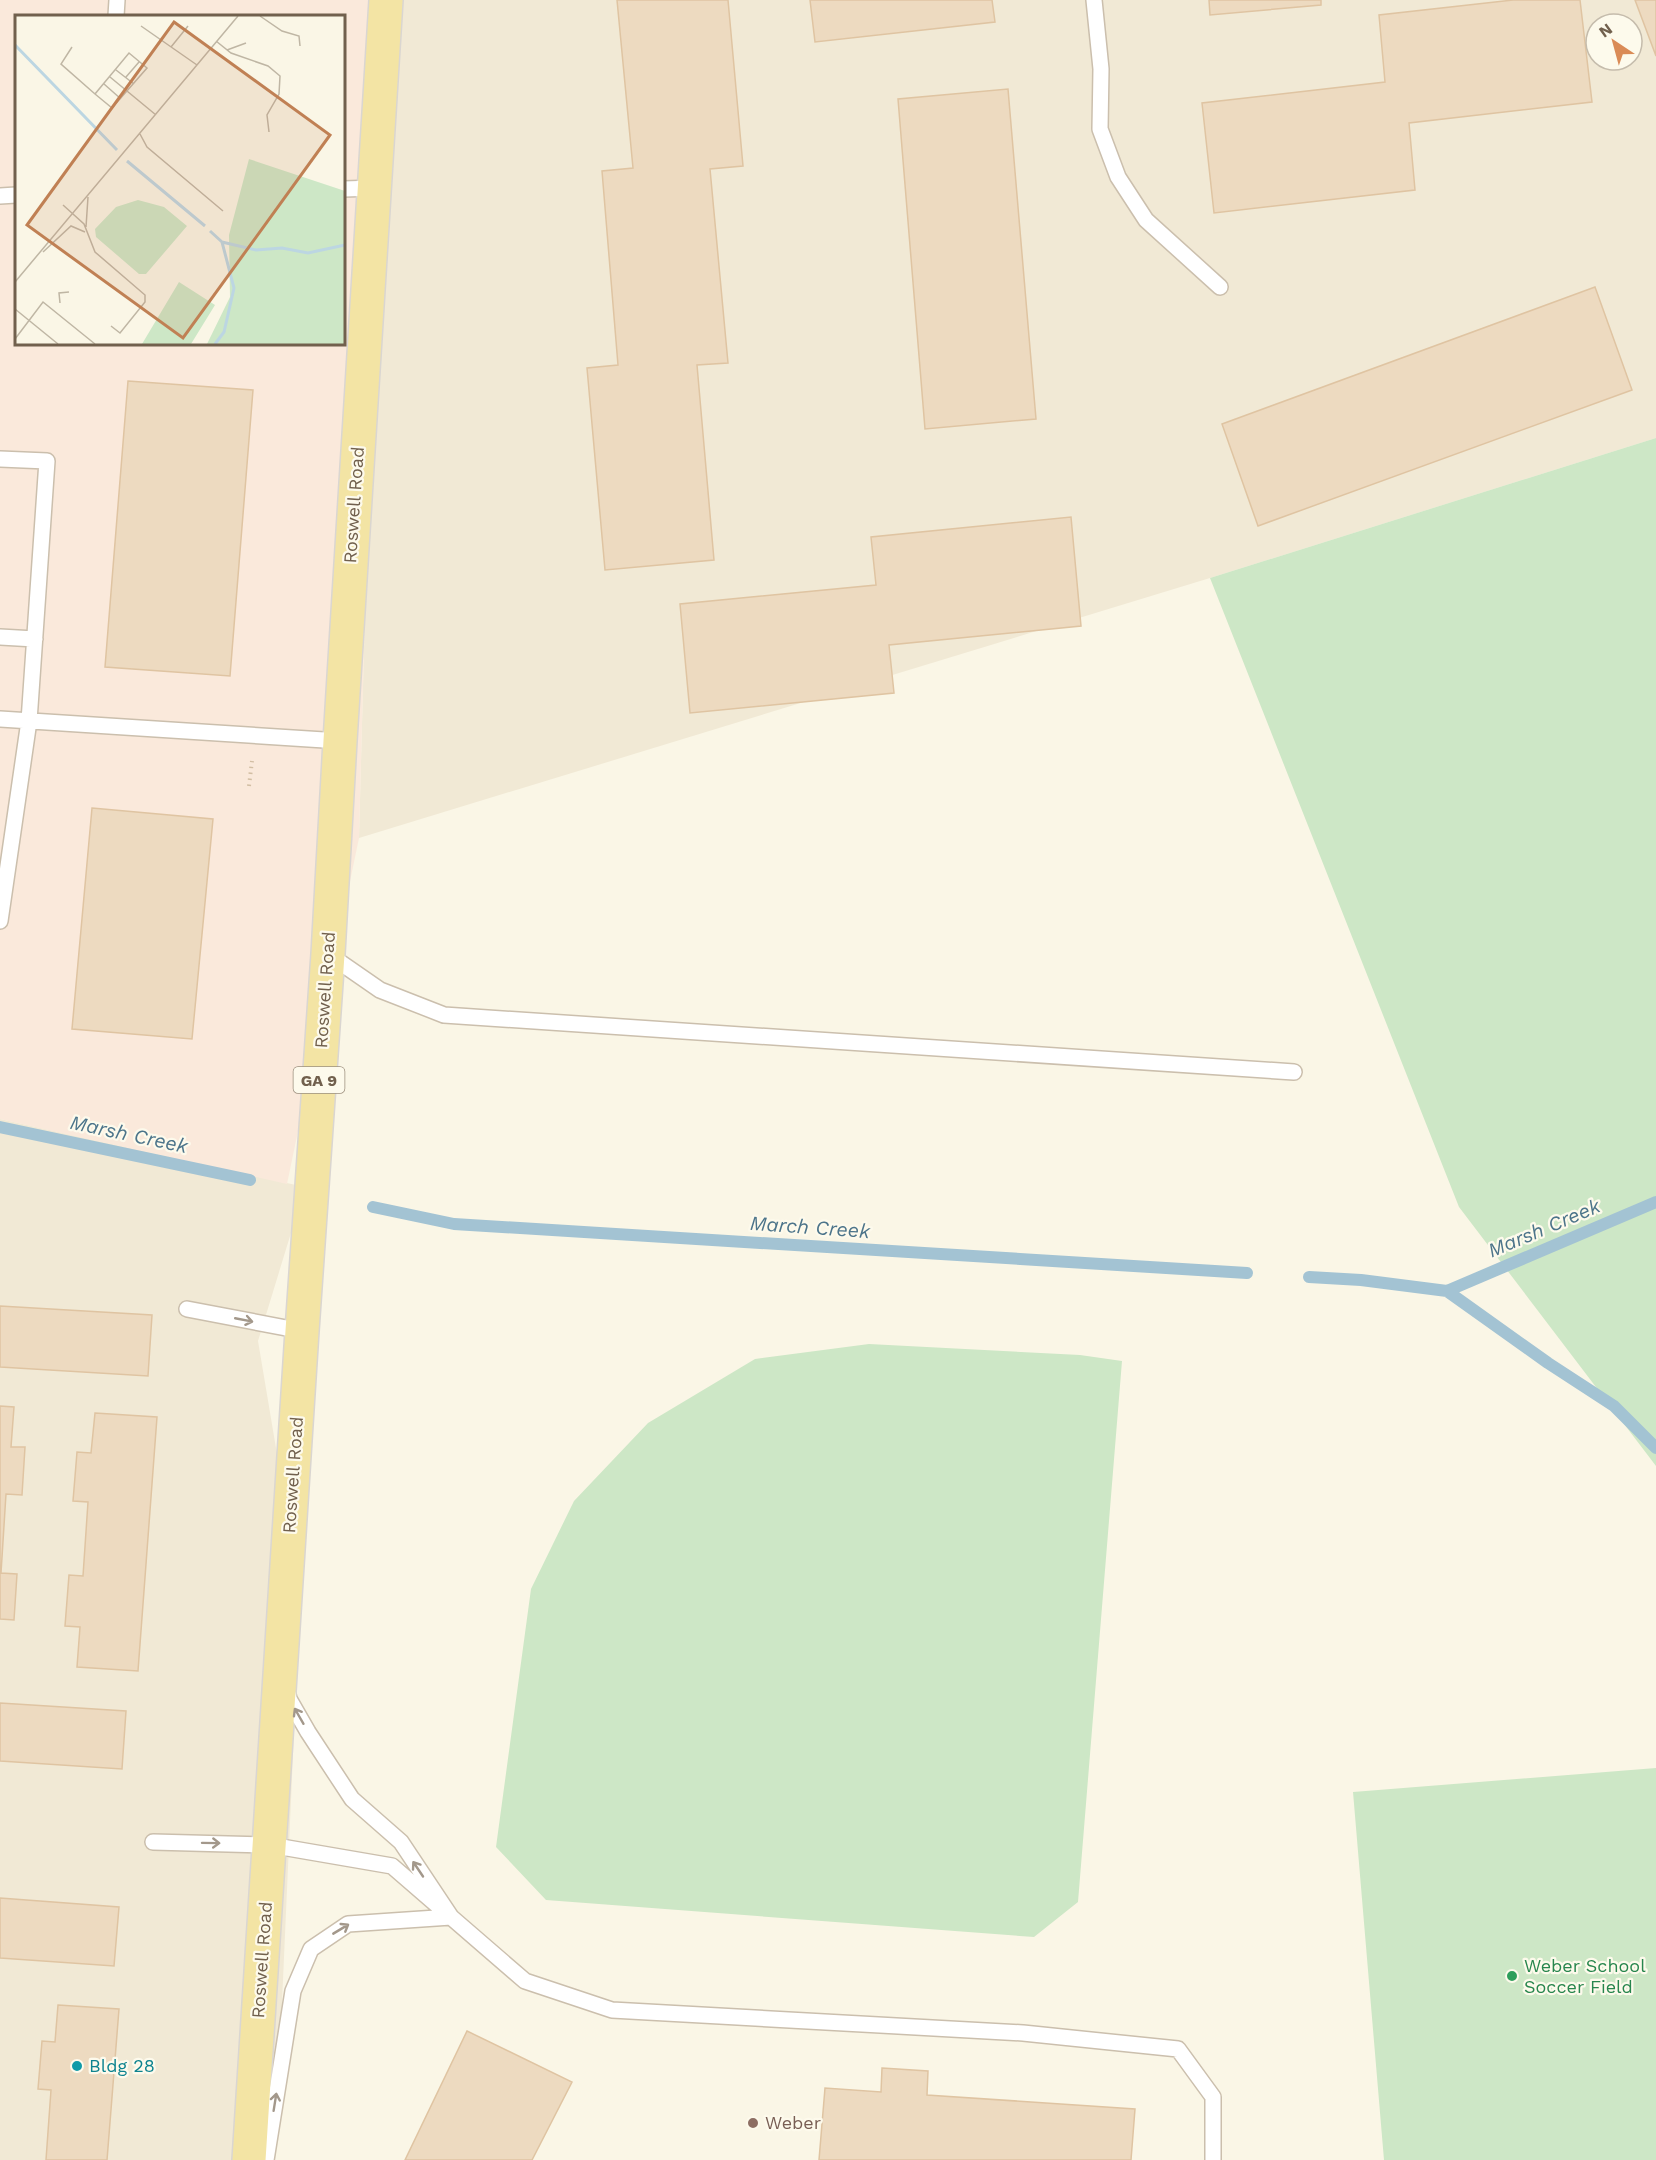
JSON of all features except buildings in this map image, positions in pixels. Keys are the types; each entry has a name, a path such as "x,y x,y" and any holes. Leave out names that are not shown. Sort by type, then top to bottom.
{"main road":[{"name":"Roswell Road","path":"249,2160 340,741 359,188 386,0"}],"lane":[{"path":"116,15 117,0"},
{"path":"1094,0 1101,69 1100,129 1118,177 1146,220 1220,287"},
{"path":"0,196 15,195"},
{"path":"0,459 47,461 29,721 0,921"},
{"path":"0,637 35,639"},
{"path":"0,719 340,741"},
{"path":"0,811 16,812"},
{"path":"328,954 380,990 444,1015 1294,1072"},
{"path":"187,1309 302,1331"},
{"path":"281,1660 289,1699 348,1793 401,1842 451,1917"},
{"path":"153,1842 270,1845 392,1866 525,1981 612,2010 1023,2033 1178,2049 1213,2097 1214,2160"},
{"path":"266,2160 293,1991 310,1949 348,1924 451,1917"}],"path":[{"path":"249,786 252,758"}],"shaded area":[{"path":"0,0 381,0 359,838 287,1184 0,1119"},
{"path":"381,0 1656,0 1656,438 1210,578 359,838"},
{"path":"0,1119 305,1187 258,1341 298,1579 296,1687 275,2160 0,2160"}],"green space":[{"path":"1656,438 1656,1466 1459,1207 1210,578"},
{"path":"869,1344 1080,1355 1122,1361 1078,1902 1034,1937 546,1900 496,1847 531,1589 574,1501 648,1423 755,1359"},
{"name":"Weber School Soccer Field","path":"1656,1768 1656,2160 1384,2160 1353,1792"}],"waterway":[{"name":"Marsh Creek","path":"0,1127 250,1180"},
{"name":"Marsh Creek","path":"1447,1291 1656,1202"},
{"name":"March Creek","path":"373,1207 454,1224 1247,1273"},
{"path":"1309,1277 1361,1280 1447,1291 1548,1363 1614,1406 1656,1448"}],"place":[{"name":"Weber School Soccer Field","path":"1512,1976"},
{"name":"Bldg 28","path":"77,2066"},
{"name":"Weber","path":"753,2123"}]}
